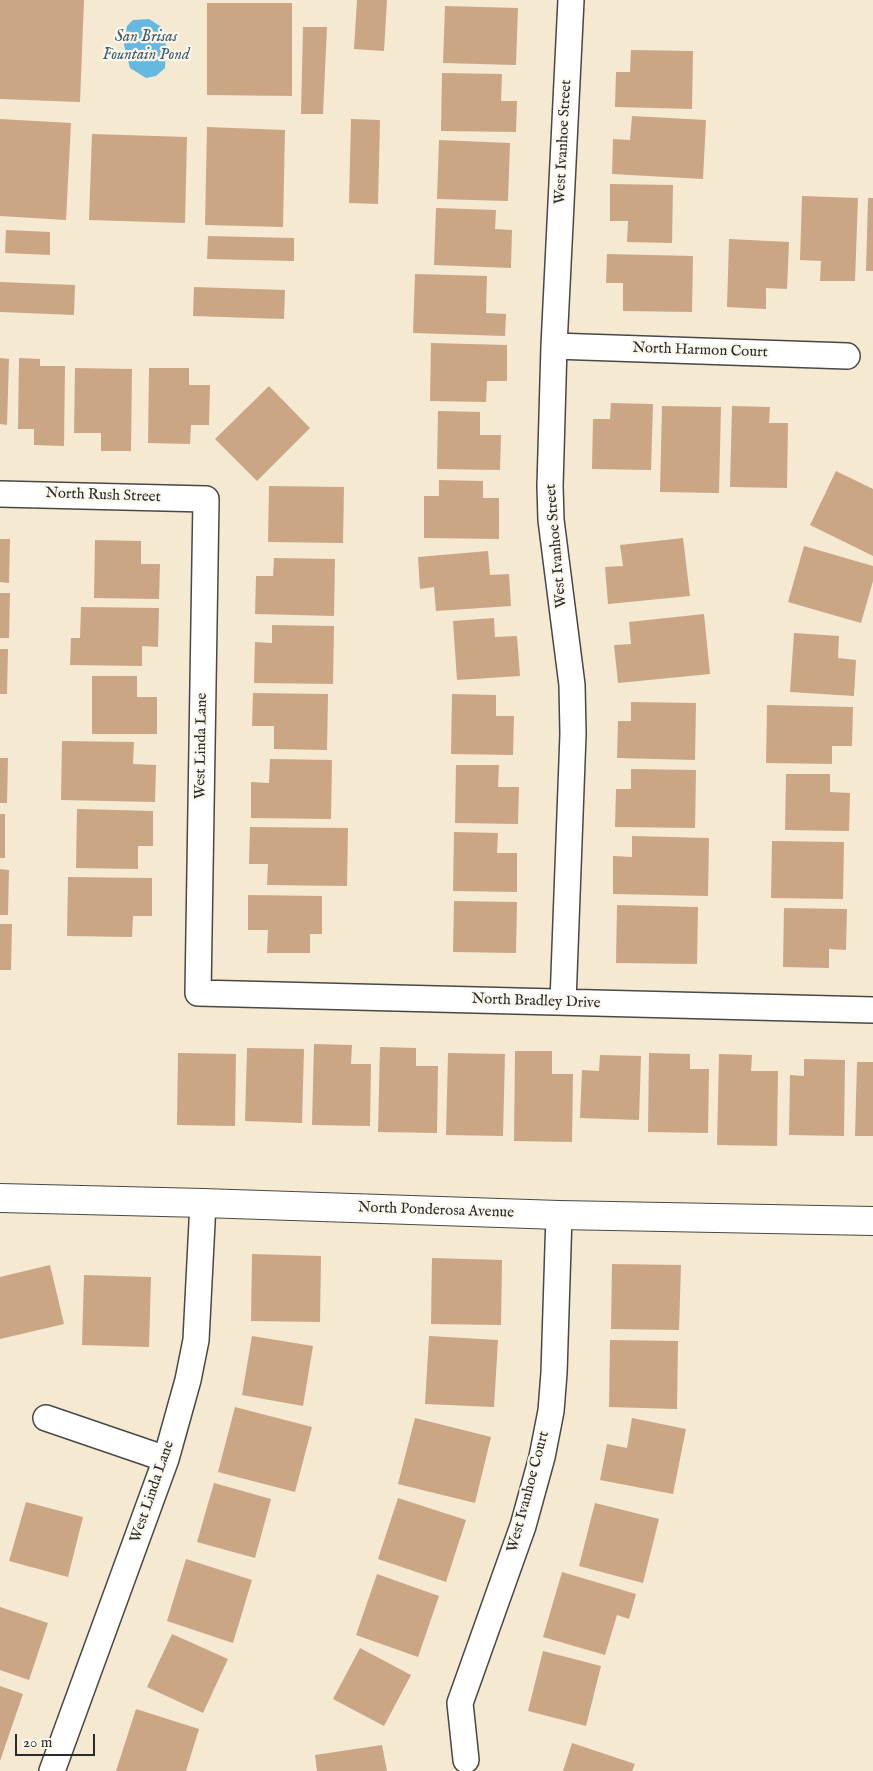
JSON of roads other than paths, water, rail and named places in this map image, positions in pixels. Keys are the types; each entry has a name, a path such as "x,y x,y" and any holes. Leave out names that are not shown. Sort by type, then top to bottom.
{"street":[{"name":"West Ivanhoe Street","path":"563,1002 573,734 572,685 551,520 550,486 554,346 571,0"},
{"name":"North Harmon Court","path":"554,346 846,356"},
{"name":"North Rush Street","path":"0,494 206,499"},
{"name":"West Linda Lane","path":"198,993 206,499"},
{"name":"North Bradley Drive","path":"198,993 873,1010"},
{"name":"North Ponderosa Avenue","path":"0,1198 559,1215 873,1221"},
{"name":"West Linda Lane","path":"52,1771 166,1459 188,1380 196,1340 203,1203"},
{"name":"West Ivanhoe Court","path":"466,1760 460,1703 523,1526 542,1457 551,1411 559,1215"},
{"path":"46,1418 166,1459"}],"water":[{"name":"San Brisas Fountain Pond","path":"149,19 163,28 166,46 165,68 156,76 146,78 130,68 124,45 127,26 133,20"}]}
